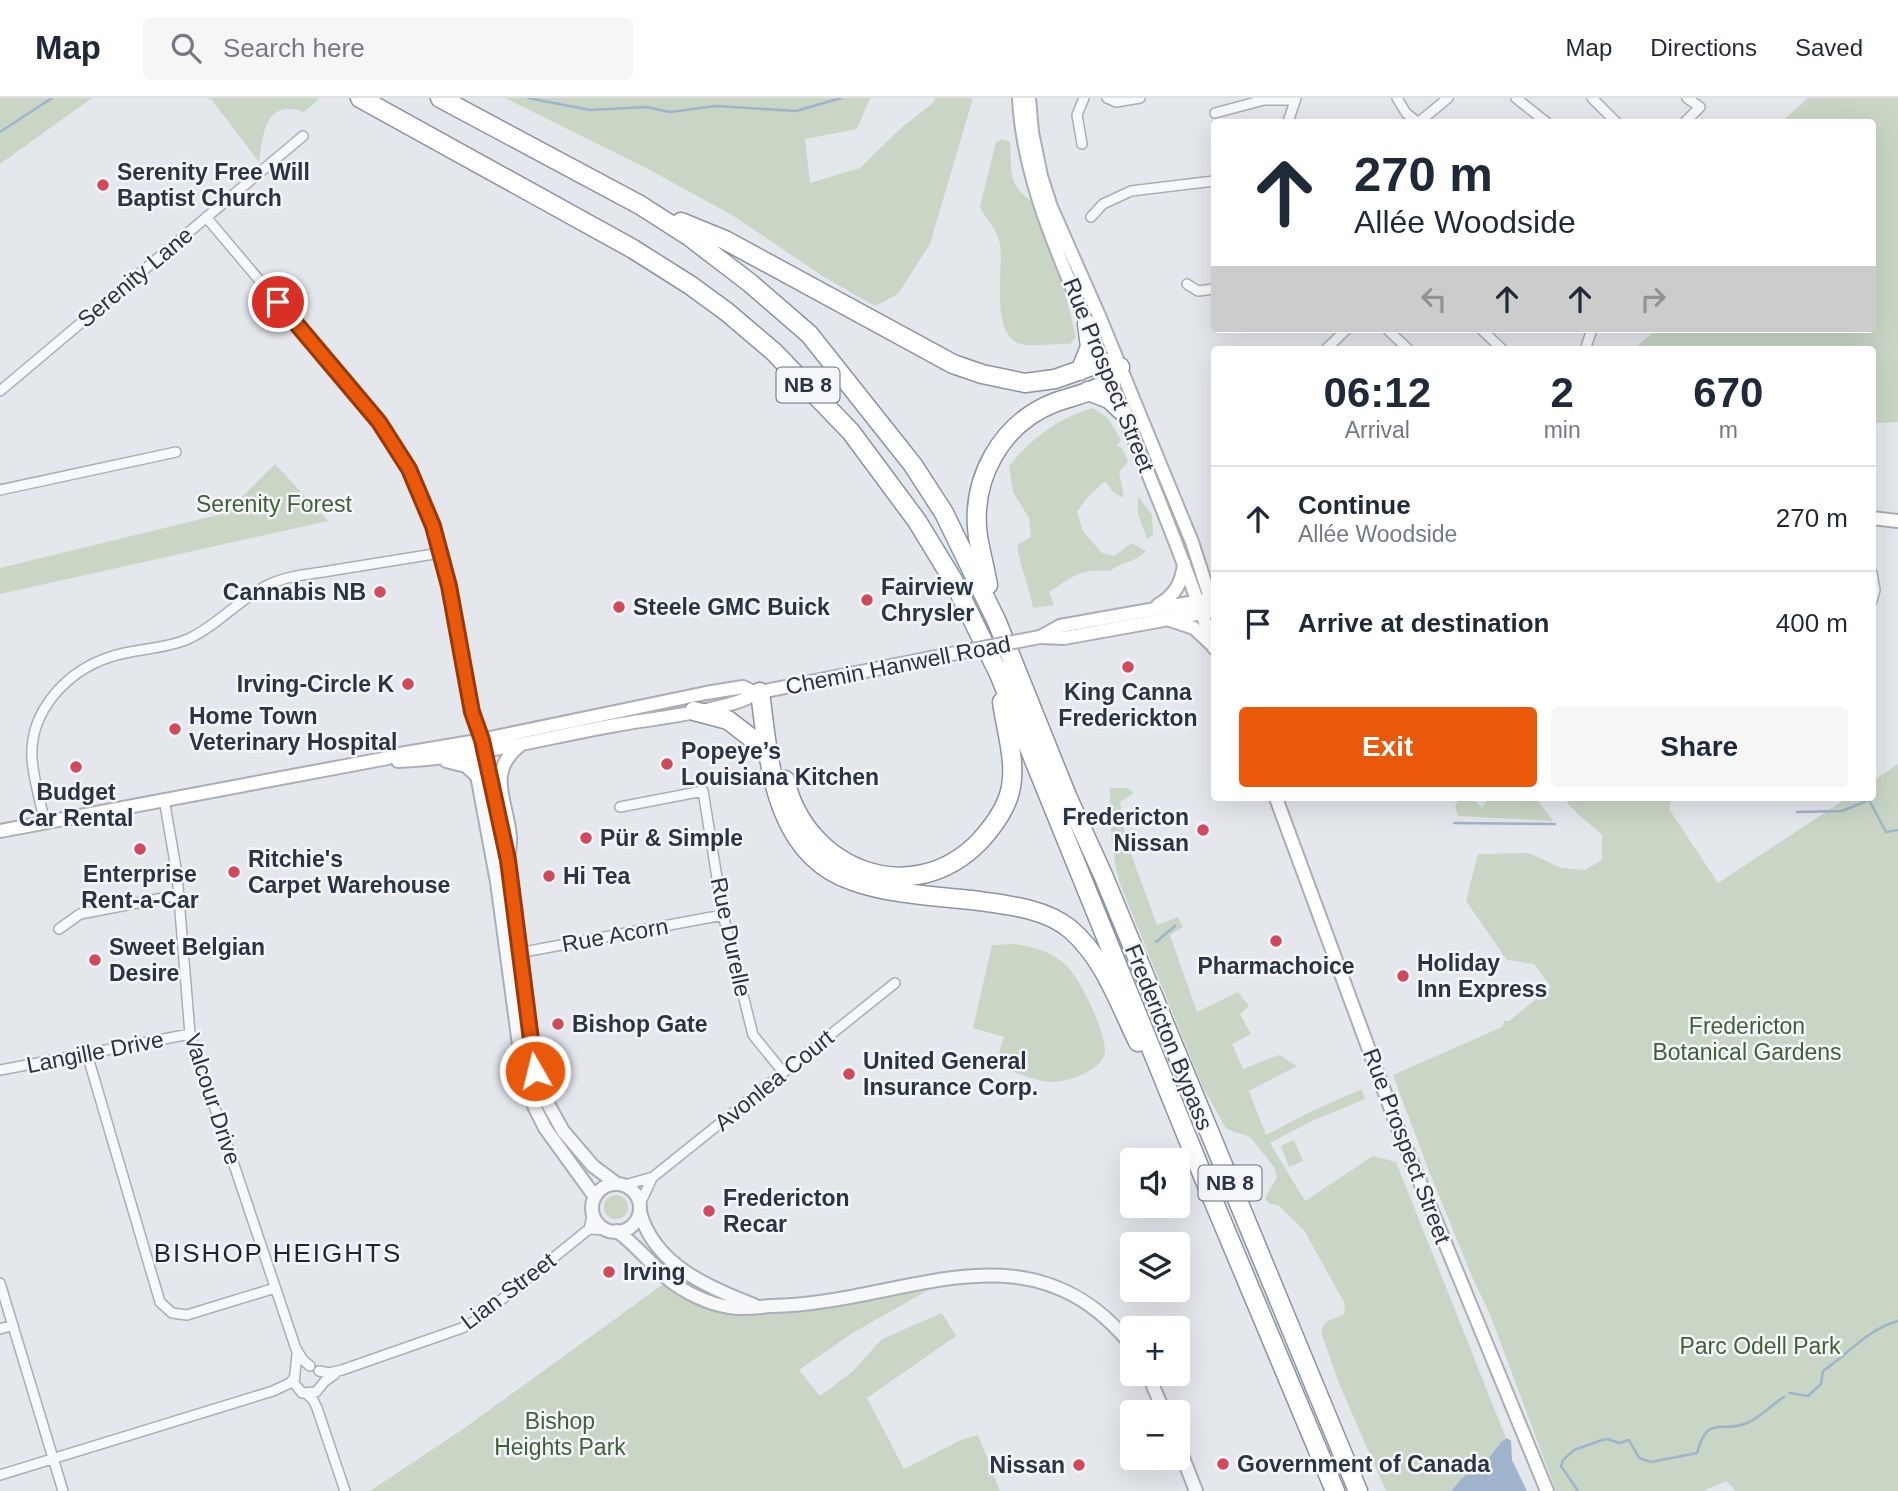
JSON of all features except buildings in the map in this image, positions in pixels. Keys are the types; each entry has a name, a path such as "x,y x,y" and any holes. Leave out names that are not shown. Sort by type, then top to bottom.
{"highway":[{"name":"NB 8","path":"360,98 633,249 690,285 774,352 851,432 911,511 953,580 999,674"},
{"name":"NB 8","path":"440,98 640,205 690,237 809,334 890,435 944,513 997,622"},
{"path":"640,205 725,240 953,364 982,374 1026,383 1080,372 1111,370"},
{"path":"1080,372 1090,347 1087,324"},
{"path":"997,622 978,535 977,507 990,458 1002,440 1034,412 1088,391 1111,370"},
{"path":"1088,391 1109,399 1122,411"},
{"name":"Fredericton Bypass","path":"997,622 1067,796 1358,1491"},
{"path":"762,692 776,735 786,785 804,825 817,843 852,867 893,877 933,873 952,865 990,831 1001,814 1009,795 1011,772 999,674"},
{"name":"Fredericton Bypass","path":"999,674 1205,1181 1335,1491"},
{"path":"762,692 768,751 781,810 793,835 819,863 833,873 875,887 1034,911 1068,928 1094,954 1100,964 1205,1181"},
{"path":"694,711 728,720 768,751"}],"main road":[{"name":"Rue Prospect Street","path":"1019,98 1024,142 1032,177 1087,324 1111,370 1201,566 1209,605"},
{"name":"Rue Prospect Street","path":"1029,98 1032,132 1041,176 1111,370 1122,411 1184,563 1209,605"},
{"path":"1876,519 1898,522"},
{"path":"1152,608 1167,600 1178,588 1184,563"},
{"path":"1201,566 1211,577"},
{"name":"Chemin Hanwell Road","path":"45,822 394,755 521,744 746,701 762,692 946,655 1040,637 1064,638 1167,619 1209,605"},
{"name":"Chemin Hanwell Road","path":"1040,637 1060,626 1152,608 1209,605"},
{"path":"1167,619 1194,628 1211,645"},
{"name":"Chemin Hanwell Road","path":"388,758 396,761 435,760 478,747 706,693 743,687 762,692"},
{"path":"508,860 510,839 500,772 510,753 521,744"},
{"path":"435,760 461,764 477,776"},
{"name":"Rue Prospect Street","path":"1277,801 1399,1131 1547,1491"},
{"path":"0,831 45,822"}],"street":[{"path":"1082,144 1077,115 1084,98"},
{"path":"1107,98 1116,102 1140,98"},
{"path":"1397,98 1406,113 1414,119"},
{"path":"1422,119 1448,98"},
{"path":"1516,98 1542,119"},
{"path":"1592,98 1613,119"},
{"path":"1687,98 1700,107 1688,119"},
{"path":"1215,113 1264,100 1294,99 1289,119"},
{"name":"Serenity Lane","path":"0,391 303,136"},
{"path":"1091,217 1103,204 1131,191 1211,181"},
{"path":"206,217 379,422 409,469 433,526 451,593 478,747 508,860 533,1056 548,1104 563,1131 584,1157 601,1174 632,1190 640,1208 644,1228 676,1266 708,1286 757,1307"},
{"path":"1186,284 1198,291 1211,289"},
{"path":"1329,346 1343,333"},
{"path":"1391,333 1405,346"},
{"path":"1485,333 1498,346"},
{"path":"0,490 176,452"},
{"path":"45,822 34,774 32,747 35,733 54,694 77,673 91,664 113,656 190,638 254,593 280,580 440,553"},
{"path":"478,747 477,776 497,882 523,1074 545,1128 595,1197"},
{"name":"Rue Durelle","path":"620,807 704,791 723,915 753,1035 783,1072"},
{"name":"Valcour Drive","path":"164,799 179,895 190,1034 296,1349 296,1387 313,1400 317,1408 345,1491"},
{"path":"59,929 80,914 179,895"},
{"name":"Rue Acorn","path":"507,955 723,915"},
{"name":"Avonlea Court","path":"621,1185 653,1177 895,983"},
{"name":"Langille Drive","path":"0,1070 190,1034"},
{"path":"87,1054 160,1302 172,1313 187,1315 275,1288"},
{"name":"Avonlea Court","path":"640,1208 653,1177"},
{"path":"621,1185 604,1187 595,1197 589,1229 613,1231 632,1226 640,1208"},
{"path":"593,1213 601,1226 631,1241 669,1280 686,1291 727,1307 743,1309 817,1303 969,1276 1012,1275 1050,1284 1086,1301 1120,1331"},
{"name":"Lian Street","path":"314,1369 328,1373 342,1370 462,1328 475,1321 589,1229"},
{"path":"0,1283 63,1491"},
{"path":"0,1329 13,1325"},
{"name":"Valcour Drive","path":"296,1349 314,1369 321,1387 317,1408"},
{"path":"0,1475 274,1391 290,1383 302,1368 314,1369"},
{"name":"Lian Street","path":"321,1387 328,1378 342,1370"},
{"path":"274,1391 304,1394 316,1392 321,1387"},
{"path":"1188,1470 1196,1491"}],"green space":[{"path":"0,98 92,98 0,164"},
{"path":"206,98 319,99 304,112 291,109 281,110 273,115 264,131 259,162 212,100"},
{"path":"505,98 870,98 857,129 805,139 810,183 860,168 900,129 934,102 935,98 973,98 930,244 898,294 875,306 824,277 732,215 644,167"},
{"path":"1808,98 1898,98 1898,422 1876,423 1876,346 1638,346 1652,333 1876,333 1876,119 1784,119"},
{"path":"1002,139 1010,142 1015,184 1038,209 1045,228 1076,337 1070,344 1021,344 1011,338 1005,328 1000,300 1000,244 980,207 996,142"},
{"path":"1093,408 1108,418 1121,440 1117,446 1122,448 1128,462 1119,471 1124,498 1114,493 1105,481 1077,512 1083,531 1102,553 1114,556 1132,543 1146,551 1110,571 1084,572 1071,578 1049,592 1054,605 1033,608 1017,545 1031,537 1029,518 1013,492 1009,466 1046,430 1068,417"},
{"name":"Serenity Forest","path":"275,464 328,521 0,594 0,568 226,513"},
{"path":"1138,496 1152,515 1153,535 1147,539 1138,514"},
{"path":"1898,764 1898,1491 1736,1491 1726,1481 1703,1491 1556,1491 1489,1312 1429,1171 1393,1075 1502,1027 1504,1021 1509,1021 1551,987 1534,964 1507,960 1466,901 1478,854 1529,853 1561,868 1585,870 1602,860 1602,835 1567,801 1670,801 1669,809 1718,883 1842,801 1876,801 1876,779"},
{"path":"1110,788 1127,788 1134,793 1120,802 1126,840 1157,925 1178,917 1183,927 1170,935 1197,1012 1238,992 1249,1006 1240,1014 1251,1034 1232,1044 1243,1069 1279,1055 1297,1066 1249,1091 1266,1135 1362,1089 1365,1099 1312,1121 1270,1143 1305,1201 1373,1156 1396,1162 1506,1438 1489,1458 1461,1479 1451,1491 1386,1491 1340,1386 1322,1335 1326,1323 1344,1314 1345,1304 1304,1230 1278,1205 1270,1204 1265,1198 1277,1177 1274,1167 1251,1138 1225,1127 1203,1087 1120,884 1112,837"},
{"path":"1458,801 1475,801 1482,808 1487,801 1538,801 1553,821 1458,816 1455,807"},
{"path":"1015,944 1048,953 1065,964 1091,1005 1105,1051 1099,1064 1084,1074 1052,1082 1030,1078 995,1065 1004,1037 973,1028 992,945"},
{"path":"1294,1140 1303,1161 1289,1167 1281,1146"},
{"path":"616,1195 625,1198 628,1207 625,1216 616,1219 607,1216 604,1207 607,1198"},
{"name":"Bishop Heights Park","path":"669,1280 743,1309 946,1280 851,1334 799,1370 820,1396 852,1372 882,1339 942,1313 956,1336 867,1398 904,1469 961,1440 978,1435 1000,1491 370,1491 463,1429"}],"water":[{"path":"1507,1438 1511,1441 1512,1460 1527,1491 1451,1491 1461,1479 1489,1458"}],"waterway":[{"path":"0,132 52,98"},
{"path":"528,98 590,110 646,107 670,112 716,106 796,111 841,98"},
{"path":"1797,812 1842,811 1867,801"},
{"path":"1870,801 1886,832 1898,830"},
{"path":"1454,823 1555,824"},
{"path":"1156,942 1175,926"},
{"path":"1790,1393 1808,1396 1821,1384 1823,1371 1867,1336 1898,1321"},
{"path":"1578,1491 1561,1466 1563,1460 1574,1450 1608,1439 1619,1443 1629,1440 1639,1458 1651,1462 1697,1453 1701,1441 1711,1429 1747,1423 1784,1397"}],"place":[{"name":"Serenity Free Will Baptist Church","path":"103,185"},
{"name":"Cannabis NB","path":"380,592"},
{"name":"Fairview Chrysler","path":"867,600"},
{"name":"Steele GMC Buick","path":"619,607"},
{"name":"King Canna Frederickton","path":"1128,667"},
{"name":"Irving-Circle K","path":"408,684"},
{"name":"Home Town Veterinary Hospital","path":"175,729"},
{"name":"Popeye’s Louisiana Kitchen","path":"667,764"},
{"name":"Budget Car Rental","path":"76,767"},
{"name":"Fredericton Nissan","path":"1203,830"},
{"name":"Pür & Simple","path":"586,838"},
{"name":"Enterprise Rent-a-Car","path":"140,849"},
{"name":"Ritchie's Carpet Warehouse","path":"234,872"},
{"name":"Hi Tea","path":"549,876"},
{"name":"Pharmachoice","path":"1276,941"},
{"name":"Sweet Belgian Desire","path":"95,960"},
{"name":"Holiday Inn Express","path":"1403,976"},
{"name":"Bishop Gate","path":"558,1024"},
{"name":"United General Insurance Corp.","path":"849,1074"},
{"name":"Fredericton Recar","path":"709,1211"},
{"name":"Irving","path":"609,1272"},
{"name":"Government of Canada","path":"1223,1464"},
{"name":"Nissan","path":"1079,1465"}],"district":[{"name":"BISHOP HEIGHTS","path":"278,1253"}],"route":[{"path":"278,302 379,422 409,469 433,526 449,586 472,712 482,740 508,860 535,1071"}],"park label":[{"name":"Fredericton Botanical Gardens","path":"1747,1039"},
{"name":"Parc Odell Park","path":"1760,1346"}]}
